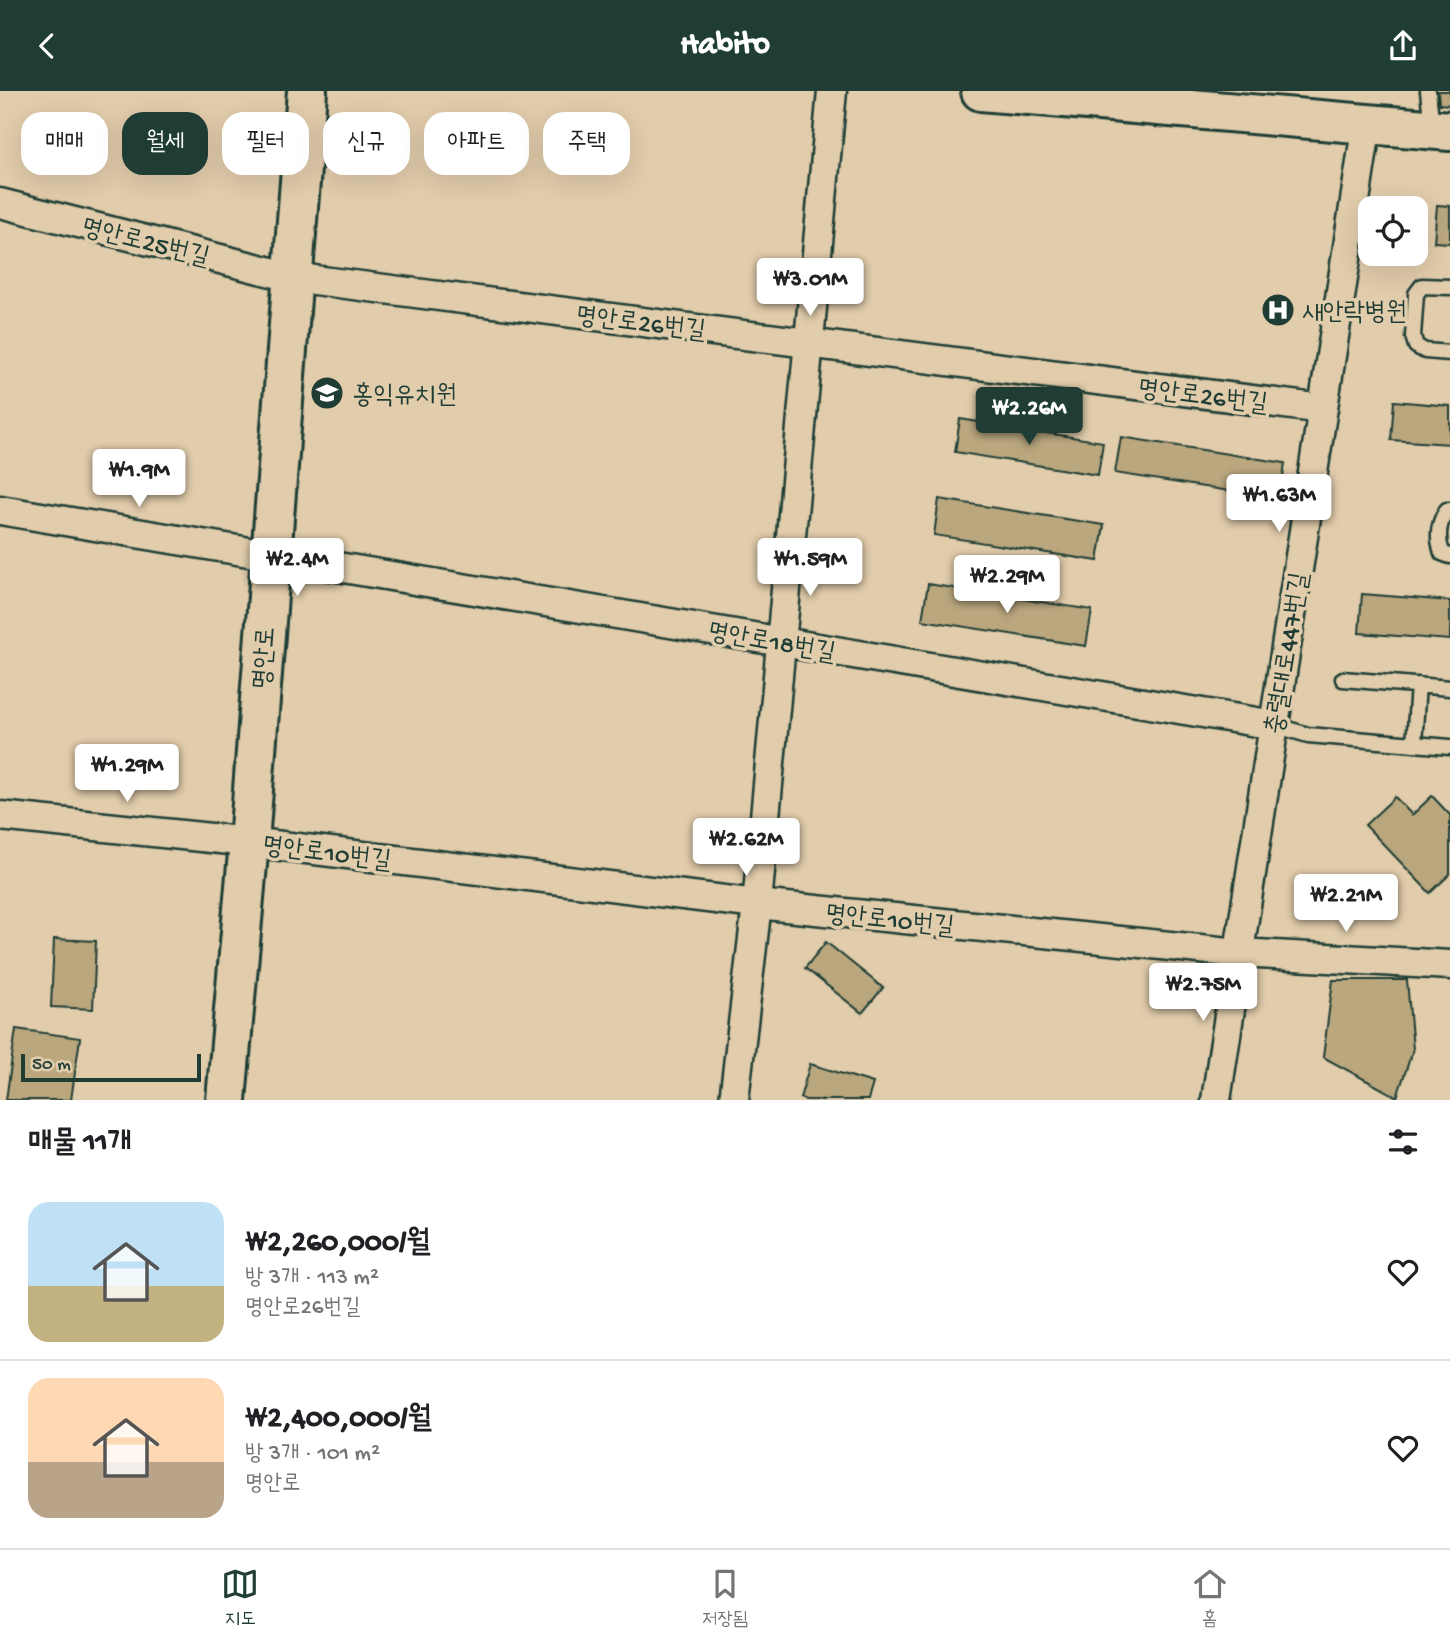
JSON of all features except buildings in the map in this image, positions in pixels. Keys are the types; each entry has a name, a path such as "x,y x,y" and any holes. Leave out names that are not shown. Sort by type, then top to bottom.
{"main road":[{"name":"명안로","path":"226,1100 307,91"},
{"path":"981,91 1441,130"}],"street":[{"path":"734,1100 757,904 832,91"},
{"name":"충렬대로447번길","path":"1216,1100 1367,123"},
{"name":"명안로25번길","path":"0,203 291,277"},
{"name":"명안로26번길","path":"291,277 1323,409"},
{"name":"명안로18번길","path":"0,510 1274,725"},
{"name":"명안로10번길","path":"0,816 248,842 757,904 1239,953 1450,965"}],"lane":[{"path":"1428,91 1441,130"},
{"path":"1450,287 1422,286 1416,294 1413,336 1416,346 1425,351 1450,353"},
{"path":"1450,510 1447,510 1441,519 1439,542 1442,552 1450,556"},
{"path":"1343,678 1450,688"},
{"path":"1414,744 1418,685"},
{"path":"1274,725 1308,734 1450,747"}],"place":[{"name":"새안락병원","path":"1278,310"},
{"name":"홍익유치원","path":"327,393"}]}
